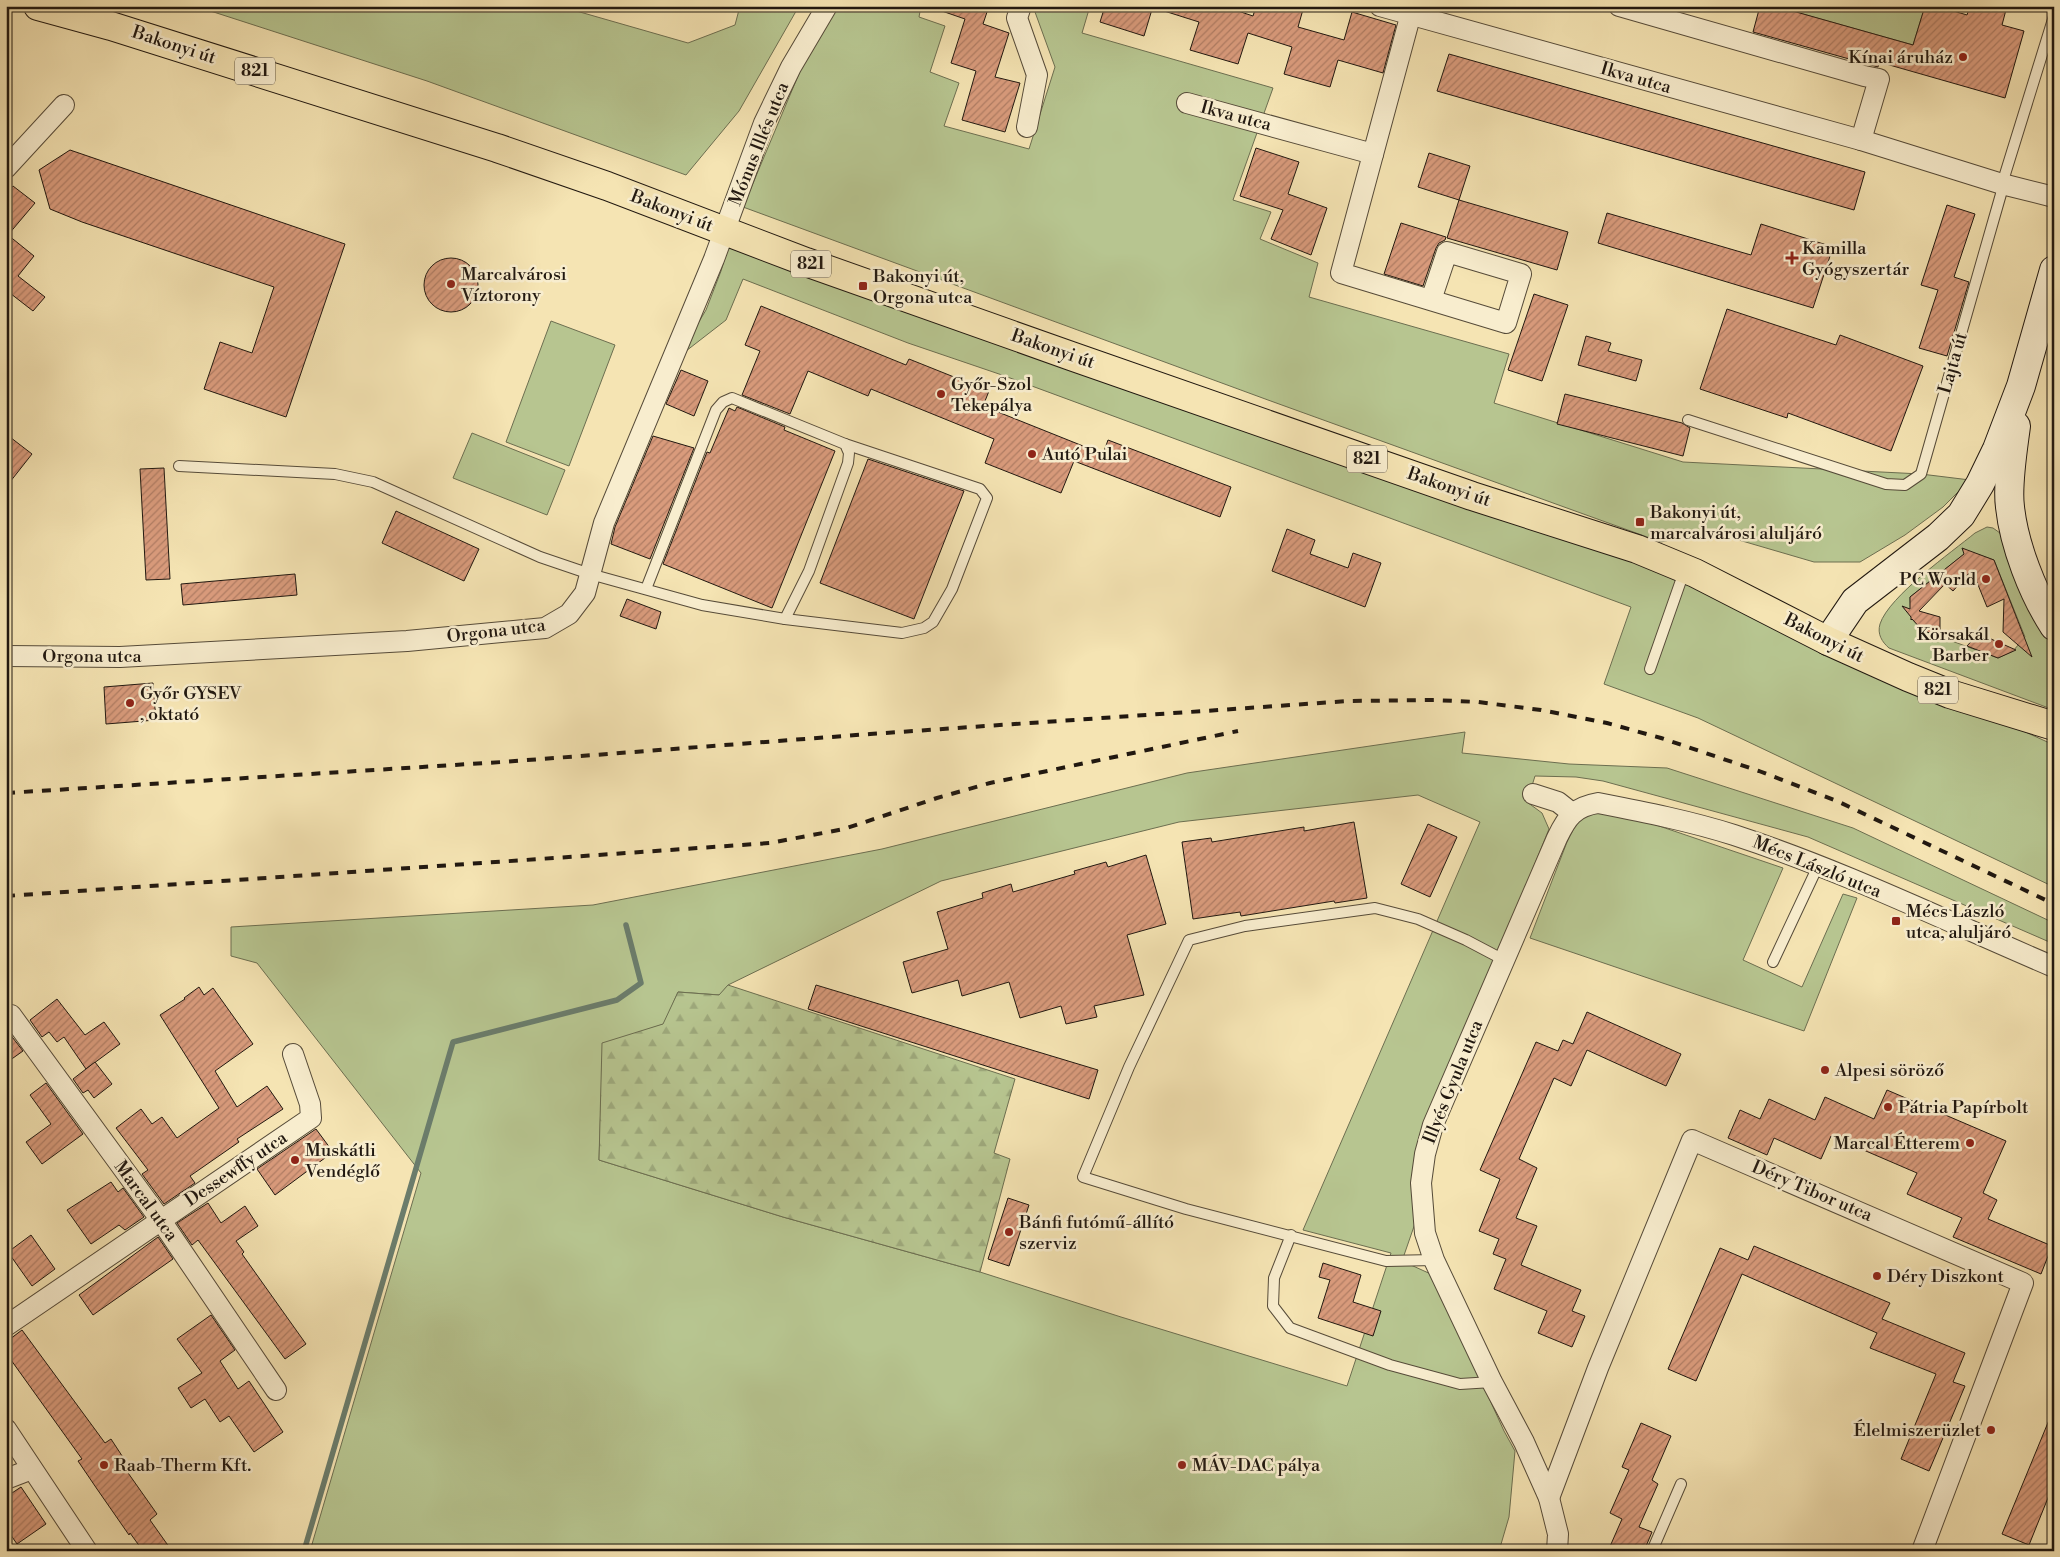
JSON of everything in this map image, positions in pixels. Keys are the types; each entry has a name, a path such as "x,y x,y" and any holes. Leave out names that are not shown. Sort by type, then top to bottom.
{"main road":[{"name":"Bakonyi út","path":"38,6 111,26 497,148 607,186 806,262 1472,496 1637,550 1685,569 1750,600 1828,641 1950,694 2054,726"}],"street":[{"name":"Mónus Illés utca","path":"724,231 764,123 791,67 827,6"},
{"path":"1021,6 1017,18 1037,75 1027,127"},
{"name":"Ikva utca","path":"1380,6 1412,10 1861,140 2002,184 2054,197"},
{"path":"1619,6 1854,74 1879,79 1861,140"},
{"path":"1412,10 1341,273 1506,323 1521,274 1447,252 1431,300"},
{"name":"Ikva utca","path":"1187,103 1373,154"},
{"path":"6,168 64,105"},
{"name":"Orgona utca","path":"6,656 120,657 407,641 545,628 569,614 584,593 604,523 678,348 724,231"},
{"path":"1828,641 1855,601 1938,537 1961,515 1980,484 1997,449 2021,386 2054,270"},
{"path":"2021,386 2012,458 2009,505 2016,540 2031,580 2054,626"},
{"path":"1533,794 1558,802 1572,813"},
{"name":"Mécs László utca","path":"1572,813 1584,806 1598,803 1641,811 1734,835 1818,866 2054,968"},
{"name":"Illyés Gyula utca","path":"1557,1551 1558,1534 1548,1498 1524,1442 1492,1382 1434,1260 1425,1233 1421,1183 1425,1154 1434,1125 1557,838 1572,813"},
{"name":"Marcal utca","path":"11,1015 160,1219 276,1390"},
{"name":"Dessewffy utca","path":"6,1326 160,1219 311,1118 310,1104 293,1054"},
{"name":"Déry Tibor utca","path":"1548,1498 1598,1368 1692,1140 2023,1283 1922,1551"},
{"path":"6,1430 87,1551"},
{"path":"6,1479 32,1469"}],"lane":[{"name":"Lajta út","path":"1688,420 1886,484 1905,485 1921,474 2001,194 2002,184 2054,16"},
{"path":"179,466 335,474 373,482 540,557 590,574 702,605 785,619 902,633 924,628 933,622 952,589 987,498 980,489 845,444 732,398 723,402 716,410 646,589"},
{"path":"785,619 809,571 848,463 849,452 845,444"},
{"path":"1650,669 1685,569"},
{"path":"1773,962 1818,866"},
{"path":"1434,1260 1386,1261 1186,1209 1083,1177 1129,1067 1190,940 1245,926 1375,908 1418,919 1466,940 1504,960"},
{"path":"1290,1235 1274,1278 1273,1306 1290,1328 1390,1365 1460,1384 1492,1382"},
{"path":"1652,1551 1681,1484"}],"green space":[{"path":"195,6 559,6 688,43 735,25 740,6 799,6 739,111 686,175 427,81"},
{"path":"837,6 921,6 919,17 945,26 930,72 959,83 944,126 1029,149 1055,67 1035,12 1037,6 1090,6 1082,33 1273,88 1233,200 1271,212 1260,239 1318,263 1309,297 1509,354 1494,403 1683,462 1921,474 1970,480 1943,507 1905,535 1860,562 1814,562 1708,531 1661,542 743,207 811,45"},
{"path":"1774,6 1925,6 1913,45"},
{"path":"730,240 1671,571 2054,745 2054,887 1698,718 1604,684 1631,607 1002,375 908,343 743,279 726,320 677,358 706,310 721,271"},
{"path":"551,321 615,345 569,466 506,442"},
{"path":"472,433 565,470 547,515 453,478"},
{"path":"1987,527 1993,528 2000,533 2044,624 2054,640 2054,710 1889,648 1881,638 1880,624 1895,601 1922,575 1975,533","holes":["1968,551 1994,560 2025,637 2013,651 1998,658 1922,630 1911,617 1910,597"]},
{"path":"1465,732 1462,753 1569,764 1667,768 1853,828 2054,923 2054,944 1808,837 1603,781 1576,777 1535,776 1527,802 1542,813 1549,829 1430,1122 1429,1183 1402,1261 1433,1275 1504,1431 1515,1451 1509,1517 1499,1551 310,1551 421,1173 257,963 231,956 231,927 593,905 882,849 1187,773","holes":["1418,795 1480,822 1303,1230 1391,1253 1347,1386 980,1272 783,1217 599,1160 603,1044 664,1024 678,992 720,995 728,985 941,881 1179,822"]},
{"path":"1606,808 1783,868 1743,960 1802,987 1843,894 1857,898 1804,1031 1530,938 1567,842 1580,816"},
{"path":"728,985 1015,1079 994,1153 1010,1159 980,1272 783,1217 599,1160 602,1043 663,1024 678,992 719,995"}],"building":[{"path":"937,6 989,6 983,24 1009,33 995,77 1020,83 1005,132 962,120 976,71 951,63 965,19 936,9"},
{"path":"1105,6 1153,6 1144,36 1100,22"},
{"path":"1161,6 1223,6 1253,16 1256,6 1304,6 1298,27 1344,40 1352,12 1396,25 1383,73 1338,60 1330,87 1284,74 1292,47 1248,33 1238,64 1190,50 1199,22 1161,10"},
{"path":"1760,6 1775,6 1913,45 1925,6 1937,6 1967,15 1970,6 2007,6 2002,25 2024,31 2005,98 1879,62 1878,67 1753,32"},
{"path":"1449,54 1865,172 1854,210 1437,91"},
{"path":"1256,148 1299,162 1288,194 1327,208 1311,255 1271,239 1283,210 1240,196"},
{"path":"70,150 345,244 286,417 204,389 220,342 252,353 274,287 82,222 50,209 39,170"},
{"path":"1429,153 1470,166 1459,200 1418,187"},
{"path":"13,186 35,203 8,235 34,256 18,276 45,297 33,311 6,290 6,195"},
{"path":"1459,200 1568,232 1557,270 1447,238"},
{"path":"1947,205 1975,214 1954,277 1969,282 1947,356 1919,348 1938,290 1921,285"},
{"path":"1607,213 1751,255 1761,224 1833,247 1813,308 1598,243"},
{"path":"1401,223 1446,237 1436,248 1423,286 1384,274"},
{"name":"Marcalvárosi Víztorony","path":"451,258 461,260 470,266 476,275 478,285 476,295 470,304 461,310 451,312 441,310 432,304 426,295 424,285 426,275 432,266 441,260"},
{"path":"1534,294 1568,305 1542,381 1508,370"},
{"path":"761,306 906,365 909,359 989,391 983,406 1103,454 1108,440 1231,487 1220,517 1074,461 1061,493 985,463 994,439 871,389 868,396 808,371 790,414 742,395 760,351 745,345"},
{"path":"1727,309 1836,345 1840,335 1923,366 1891,451 1788,413 1787,418 1700,389"},
{"path":"1586,336 1611,343 1608,351 1642,360 1636,381 1578,365"},
{"path":"681,370 708,381 694,416 666,404"},
{"path":"1565,394 1682,423 1690,428 1683,456 1557,424"},
{"path":"737,407 785,427 784,430 835,451 772,608 663,564 707,452 710,453 729,408 735,411"},
{"path":"6,434 32,454 6,487"},
{"path":"653,436 694,448 650,559 611,544 615,527"},
{"path":"868,459 964,491 914,619 820,583"},
{"path":"164,468 170,579 146,580 140,469"},
{"path":"396,511 479,549 464,581 382,543"},
{"path":"1287,529 1315,540 1310,554 1348,568 1353,553 1381,563 1365,607 1272,571"},
{"path":"1962,548 1994,560 2032,657 2003,632 2004,599 1987,607 1972,570 1953,591 1945,584 1919,611 1940,617 1940,637 1922,630 1911,620 1911,617 1902,606 1910,609 1910,597 1964,554"},
{"path":"295,574 297,595 183,605 181,584"},
{"path":"627,599 661,612 656,629 620,616"},
{"path":"1977,635 1982,635 2016,650 1998,658 1967,646"},
{"name":"Győr GYSEV , oktató","path":"153,683 156,720 106,724 104,687"},
{"path":"1354,822 1367,898 1335,903 1334,901 1241,916 1240,912 1193,919 1182,842 1211,838 1212,842 1304,827 1304,831"},
{"path":"1428,824 1457,837 1430,897 1401,884"},
{"path":"1146,855 1166,924 1127,935 1144,995 1094,1006 1097,1017 1066,1024 1061,1006 1020,1018 1009,982 962,996 958,980 912,993 903,962 948,949 937,912 983,898 982,893 1011,884 1013,892 1075,874 1074,871 1106,862 1108,867"},
{"path":"816,985 1098,1070 1089,1099 808,1009"},
{"path":"199,987 204,995 213,988 253,1044 215,1071 237,1107 267,1086 283,1109 237,1139 239,1142 190,1176 195,1183 164,1204 142,1174 148,1170 116,1128 141,1109 152,1124 162,1117 177,1138 219,1108 160,1015 185,999"},
{"path":"57,999 85,1035 104,1022 120,1044 86,1069 64,1037 57,1042 49,1032 42,1037 30,1020"},
{"path":"1587,1012 1681,1054 1666,1086 1587,1050 1571,1086 1554,1078 1519,1159 1537,1168 1516,1218 1537,1226 1521,1265 1581,1290 1572,1311 1585,1316 1572,1347 1538,1333 1547,1311 1494,1289 1506,1259 1493,1254 1499,1239 1479,1231 1500,1179 1480,1170 1536,1042 1558,1051 1563,1040 1573,1044"},
{"path":"6,1029 23,1051 6,1063"},
{"path":"95,1062 112,1084 94,1098 88,1090 83,1093 73,1079"},
{"path":"46,1083 83,1134 42,1164 26,1142 51,1124 30,1095"},
{"path":"1887,1090 2006,1141 1983,1193 1997,1200 1988,1219 2052,1246 2041,1274 1953,1237 1962,1218 1907,1194 1917,1173 1831,1136 1821,1159 1774,1138 1767,1155 1728,1138 1740,1110 1760,1119 1769,1099 1815,1120 1825,1097 1874,1119"},
{"name":"Muskátli Vendéglő","path":"316,1129 333,1152 275,1195 257,1169"},
{"path":"111,1182 118,1192 123,1188 144,1217 125,1230 119,1225 91,1244 67,1210"},
{"name":"Bánfi futómű-állító szerviz","path":"1008,1198 1029,1205 1009,1266 988,1259"},
{"path":"208,1203 221,1223 245,1206 258,1226 236,1241 244,1252 242,1254 306,1344 285,1359 198,1240 192,1245 177,1223"},
{"path":"31,1235 55,1269 32,1286 8,1252"},
{"path":"158,1237 173,1259 93,1315 79,1295"},
{"path":"1754,1246 1890,1303 1882,1319 1965,1353 1953,1382 1965,1386 1929,1471 1901,1459 1936,1374 1870,1348 1877,1333 1742,1274 1696,1381 1668,1369 1720,1248 1748,1260"},
{"path":"1323,1263 1361,1275 1353,1302 1381,1311 1373,1336 1318,1318 1330,1280 1319,1277"},
{"path":"211,1315 235,1350 220,1361 238,1389 249,1381 283,1432 254,1452 229,1416 220,1422 205,1399 191,1408 178,1388 202,1373 177,1339"},
{"path":"22,1330 105,1443 111,1439 130,1468 126,1470 157,1514 150,1520 172,1551 143,1551 130,1533 129,1535 97,1489 78,1461 82,1459 6,1353 6,1342"},
{"path":"2054,1408 2054,1483 2029,1545 2002,1534"},
{"path":"1641,1423 1671,1436 1652,1480 1658,1484 1639,1527 1652,1532 1644,1551 1608,1551 1622,1519 1610,1513 1629,1470 1622,1467"},
{"path":"21,1487 46,1524 17,1544 6,1528 6,1497"}],"waterway":[{"path":"304,1551 453,1042 617,1000 641,983 626,925"}],"railway":[{"path":"6,793 502,762 1349,701 1434,700 1478,702 1541,710 1607,723 1661,738 1759,771 1837,801 2054,904"},
{"path":"6,896 770,843 844,829 937,798 990,783 1238,731"}],"place":[{"name":"Kínai áruház","path":"1963,57"},
{"name":"Kamilla Gyógyszertár","path":"1792,258"},
{"name":"Marcalvárosi Víztorony","path":"451,284"},
{"name":"Bakonyi út, Orgona utca","path":"863,286"},
{"name":"Győr-Szol Tekepálya","path":"941,394"},
{"name":"Autó Pulai","path":"1032,454"},
{"name":"Bakonyi út, marcalvárosi aluljáró","path":"1640,522"},
{"name":"PC World","path":"1986,579"},
{"name":"Körsakál Barber","path":"1999,644"},
{"name":"Győr GYSEV , oktató","path":"130,703"},
{"name":"Mécs László utca, aluljáró","path":"1896,921"},
{"name":"Alpesi söröző","path":"1825,1070"},
{"name":"Pátria Papírbolt","path":"1888,1107"},
{"name":"Marcal Étterem","path":"1970,1143"},
{"name":"Muskátli Vendéglő","path":"295,1160"},
{"name":"Bánfi futómű-állító szerviz","path":"1009,1232"},
{"name":"Déry Diszkont","path":"1877,1276"},
{"name":"Élelmiszerüzlet","path":"1991,1430"},
{"name":"Raab-Therm Kft.","path":"104,1465"},
{"name":"MÁV-DAC pálya","path":"1182,1465"}]}
